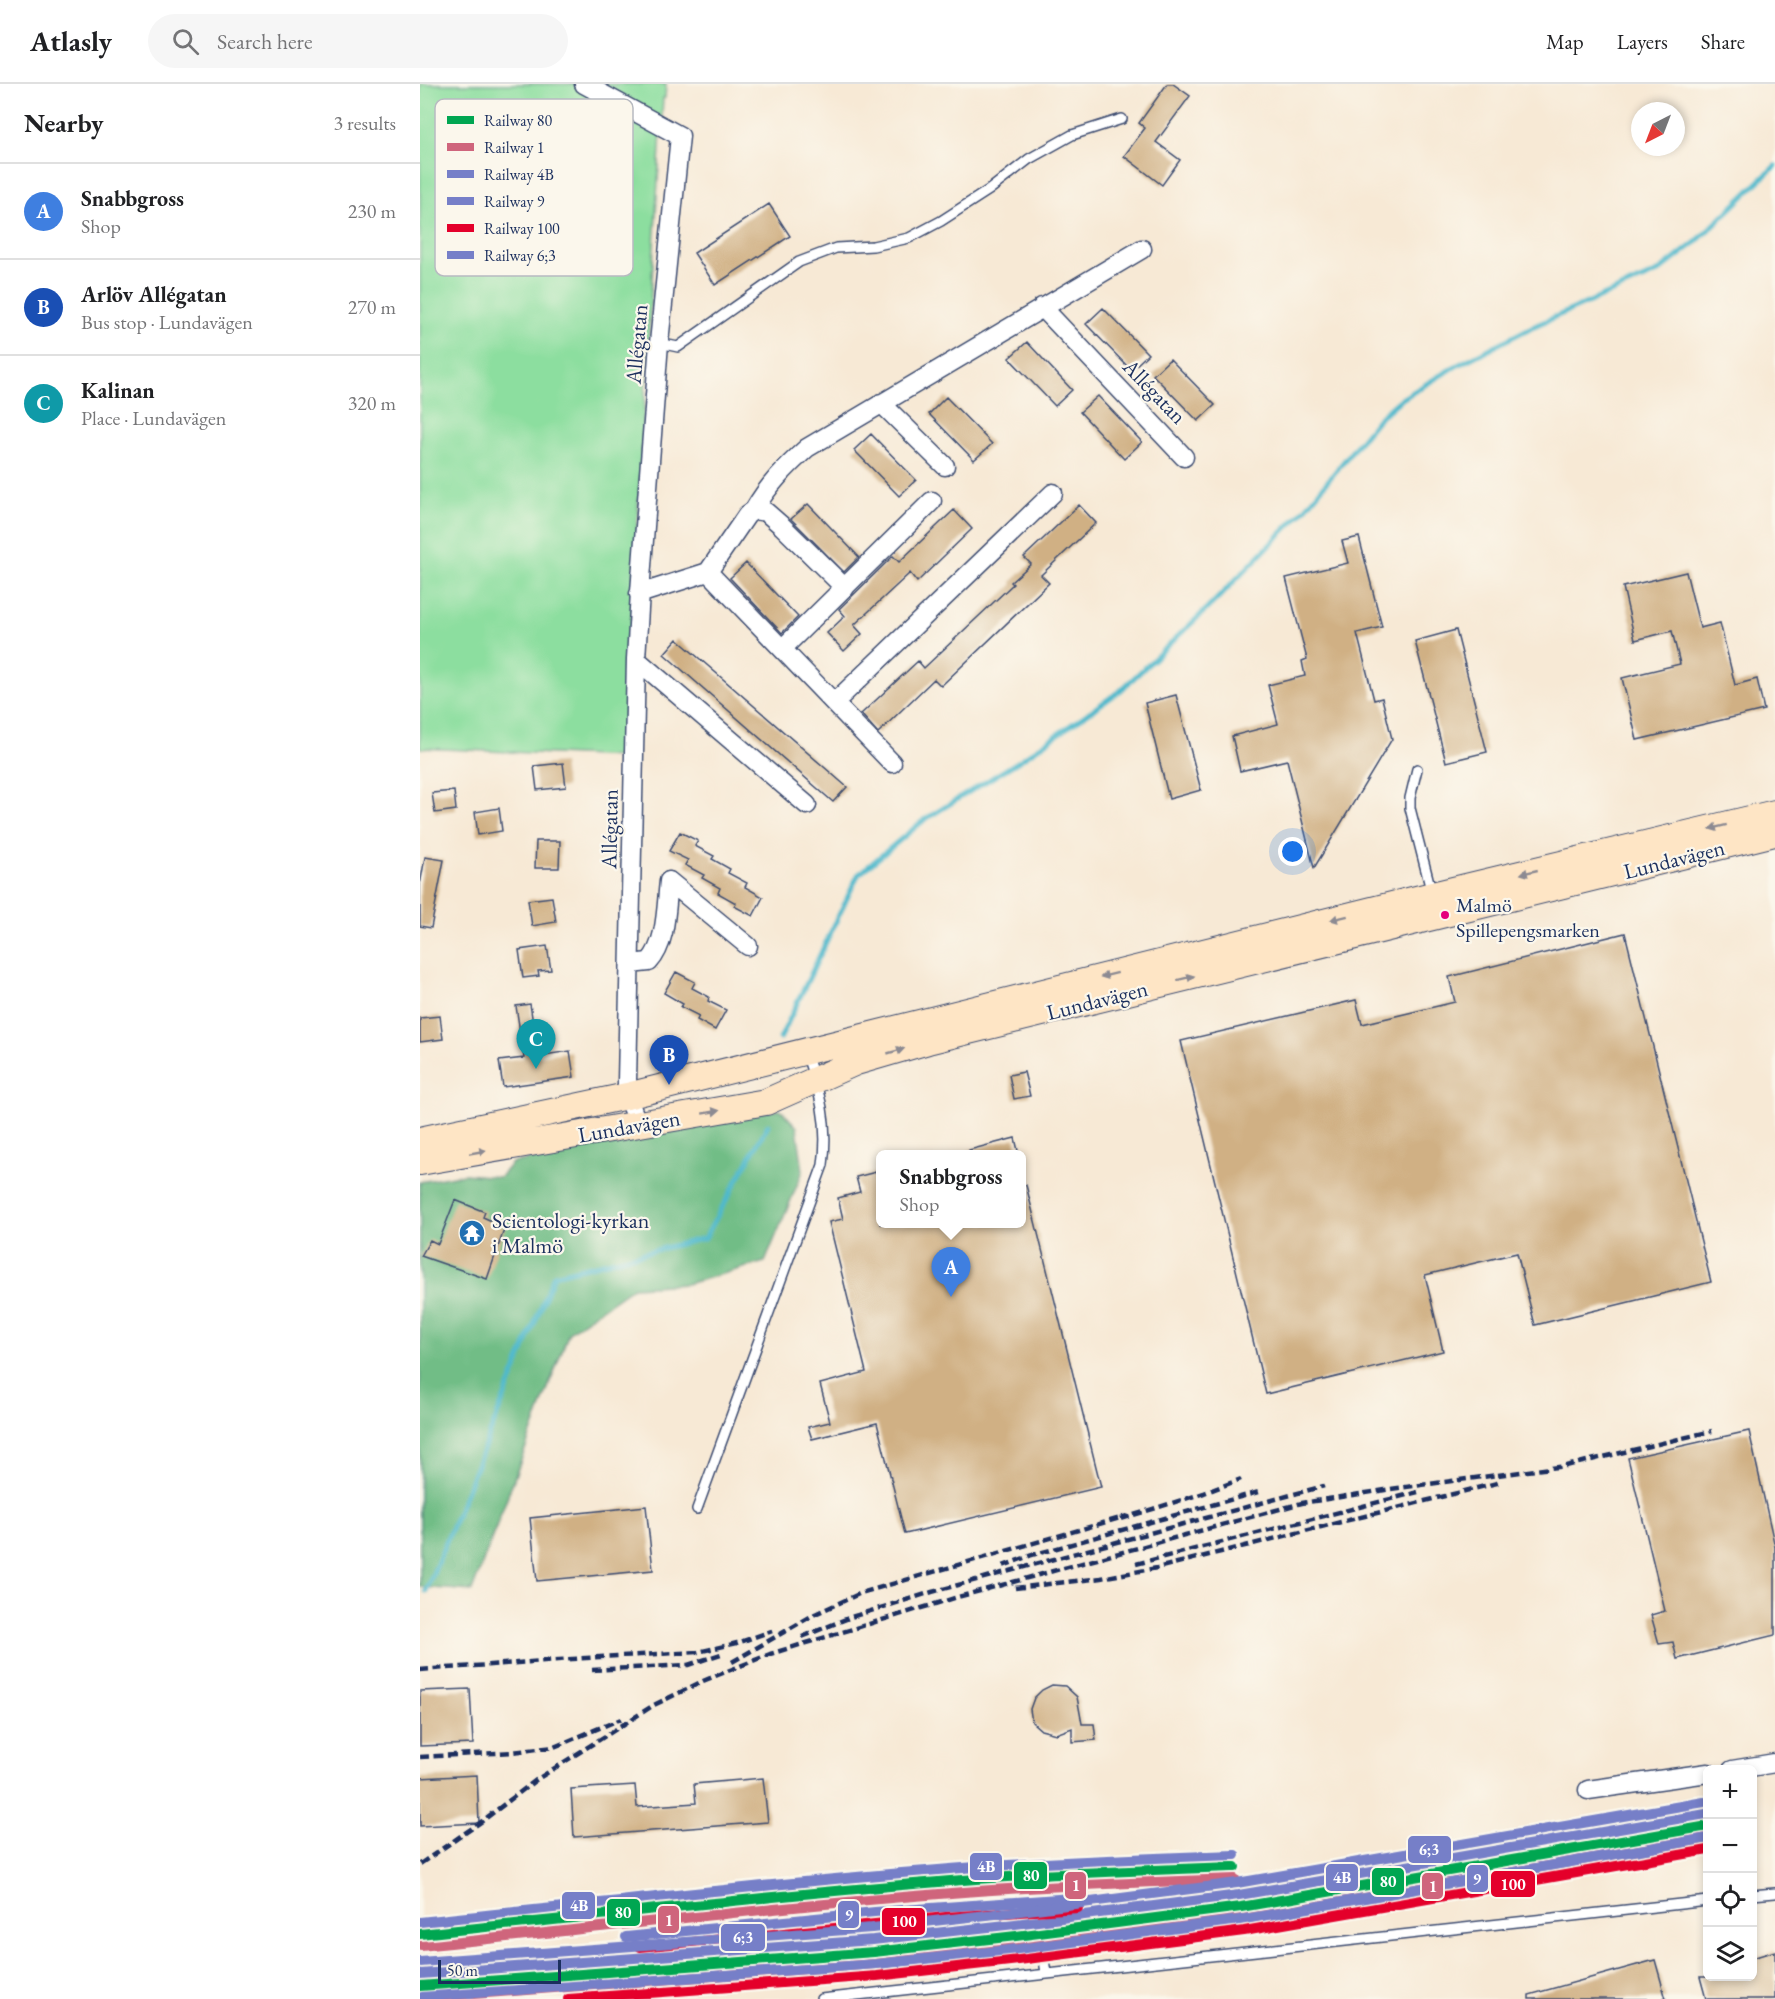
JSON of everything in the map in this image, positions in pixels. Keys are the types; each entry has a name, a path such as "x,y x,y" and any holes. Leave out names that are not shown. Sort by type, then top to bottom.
{"main road":[{"name":"Lundavägen","path":"420,1162 766,1102 856,1062 928,1041 1775,813"},
{"name":"Lundavägen","path":"420,1140 627,1096 805,1051 1435,906 1775,833"}],"street":[{"name":"Allégatan","path":"584,84 612,99"},
{"name":"Allégatan","path":"633,111 680,136 659,343 636,659 627,1096 638,1125"},
{"path":"639,594 708,573 747,515 754,510 765,490 783,469 807,448 1142,249"},
{"name":"Allégatan","path":"1042,307 1184,457"},
{"path":"881,403 945,466"},
{"path":"835,702 1053,493"},
{"path":"783,648 932,501"},
{"path":"754,510 766,512 844,588"},
{"path":"708,573 892,763"},
{"path":"636,659 807,805"},
{"path":"630,964 649,963 657,954 669,880 748,946"},
{"path":"1757,1766 1775,1763"},
{"path":"1588,1790 1703,1774"}],"lane":[{"path":"659,343 678,347 799,262 836,248 873,246 909,238 941,221 989,190 1029,159 1072,135 1122,119"},
{"path":"1417,769 1410,807 1435,906"},
{"path":"697,1509 823,1165 826,1127 815,1080 805,1051"},
{"path":"1757,1895 1775,1893"},
{"path":"821,1999 1703,1901"},
{"path":"1043,1953 1046,1973"}],"green space":[{"path":"420,84 666,84 665,98 663,98 623,757 420,748"},
{"path":"781,1110 797,1127 803,1171 765,1262 687,1284 633,1287 569,1332 472,1591 420,1587 420,1182 465,1174 500,1177 512,1163 739,1114"}],"building":[{"path":"1167,84 1173,84 1190,96 1156,142 1180,160 1162,185 1124,156 1145,128 1139,123"},
{"path":"769,204 790,236 715,285 694,253"},
{"path":"1103,308 1148,354 1131,370 1086,324"},
{"path":"1027,342 1072,390 1055,406 1009,358"},
{"path":"1170,359 1215,405 1198,421 1153,375"},
{"path":"1098,396 1142,442 1124,459 1080,412"},
{"path":"946,397 992,444 974,460 929,414"},
{"path":"871,434 916,480 899,496 854,450"},
{"path":"808,504 859,557 844,572 791,519"},
{"path":"1079,505 1096,523 1041,575 1049,583 941,686 934,679 878,733 861,714 918,661 924,668 1013,584 1011,582 1031,564 1024,557"},
{"path":"954,510 972,529 917,582 910,573 854,625 862,634 844,651 827,633 845,616 839,609 893,556 899,562"},
{"path":"1359,537 1382,627 1357,633 1374,700 1382,698 1392,739 1314,868 1287,760 1240,771 1232,736 1278,724 1268,685 1305,676 1302,661 1307,659 1286,578 1348,563 1342,541"},
{"path":"746,563 798,617 782,633 730,578"},
{"path":"1686,572 1700,628 1720,623 1735,685 1757,679 1764,710 1637,740 1622,678 1680,664 1672,631 1635,640 1623,587"},
{"path":"1456,630 1487,752 1446,762 1415,641"},
{"path":"677,639 847,787 833,802 664,654"},
{"path":"1176,695 1201,790 1169,799 1145,703"},
{"path":"563,763 566,787 537,790 534,766"},
{"path":"454,791 456,810 435,813 432,793"},
{"path":"499,808 502,831 478,835 475,812"},
{"path":"680,832 698,841 695,846 714,856 712,859 730,869 728,873 747,883 745,887 763,897 753,916 734,906 736,903 718,893 720,888 702,878 704,875 685,865 688,860 669,851"},
{"path":"536,841 560,841 559,868 535,868"},
{"path":"425,857 444,860 431,928 420,926 420,885"},
{"path":"552,897 556,922 532,926 528,900"},
{"path":"1625,933 1711,1282 1535,1325 1517,1253 1425,1275 1443,1351 1266,1394 1181,1041 1356,1000 1362,1024 1455,1002 1449,977"},
{"path":"547,946 551,970 538,971 539,976 523,978 519,950"},
{"path":"676,972 695,982 692,988 709,997 708,1001 726,1010 715,1030 697,1020 699,1016 681,1007 683,1004 664,993"},
{"path":"530,1004 538,1056 570,1051 574,1077 503,1087 499,1061 524,1058 516,1006"},
{"path":"440,1016 443,1039 420,1042 420,1018"},
{"path":"1024,1072 1030,1096 1014,1099 1009,1075"},
{"path":"1015,1138 1018,1150 969,1150"},
{"path":"876,1172 876,1228 1026,1228 1026,1185 1101,1487 905,1534 877,1423 812,1439 808,1427 830,1422 820,1384 866,1372 829,1222 843,1219 838,1198 860,1192 856,1177"},
{"name":"Scientologi-kyrkan i Malmö","path":"455,1200 485,1212 483,1217 505,1227 487,1279 421,1256 430,1240 438,1244"},
{"path":"1749,1431 1775,1547 1775,1635 1677,1659 1673,1642 1659,1644 1651,1615 1665,1611 1628,1458"},
{"path":"646,1506 653,1570 537,1581 530,1518"},
{"path":"1052,1685 1065,1686 1077,1697 1082,1724 1094,1724 1096,1740 1072,1742 1072,1728 1056,1734 1041,1730 1032,1722 1030,1709 1034,1698 1042,1690"},
{"path":"470,1689 473,1744 420,1746 420,1691"},
{"path":"477,1775 479,1823 420,1826 420,1778"},
{"path":"763,1778 768,1822 574,1837 571,1789 635,1785 637,1807 696,1803 694,1784"},
{"path":"1775,1951 1775,1999 1706,1999 1700,1977 1703,1977 1703,1981 1757,1981 1757,1956"},
{"path":"1655,1960 1666,1999 1529,1999 1529,1995"}],"waterway":[{"path":"780,1039 858,875 924,820 1019,761 1120,691 1212,604 1305,509 1378,419 1400,400 1456,366 1532,327 1658,272 1696,242 1775,166"},
{"path":"426,1591 554,1275 705,1238 768,1125"}],"railway":[{"path":"420,1864 536,1780 654,1705 703,1681 770,1654 958,1597 1302,1503 1566,1466 1712,1431"},
{"path":"1121,1519 1241,1479"},
{"path":"1015,1588 1101,1578 1157,1568 1501,1482"},
{"path":"802,1637 851,1617 932,1592 1324,1486"},
{"path":"1003,1566 1032,1555 1262,1491"},
{"path":"1136,1564 1418,1492"},
{"path":"732,1662 815,1614 861,1593 1127,1516"},
{"path":"420,1670 698,1652 737,1643 772,1631"},
{"path":"592,1670 688,1665 721,1654"},
{"path":"420,1757 513,1752 554,1747 621,1719"}],"rail line":[{"name":"6;3","path":"420,1962 872,1928 1013,1912 1237,1883 1703,1802"},
{"name":"4B","path":"420,1974 873,1940 1015,1924 1239,1895 1703,1815"},
{"name":"80","path":"420,1986 874,1952 1016,1936 1241,1907 1703,1827"},
{"name":"1","path":"421,1998 875,1964 1018,1948 1243,1919 1703,1839"},
{"name":"9","path":"422,1997 877,1964 1018,1949 1239,1920 1703,1839"},
{"name":"100","path":"568,1999 877,1976 1244,1931 1703,1851"},
{"name":"4B","path":"420,1922 976,1867 1235,1855"},
{"name":"80","path":"420,1934 976,1879 1235,1867"},
{"name":"1","path":"421,1946 977,1891 1235,1879"},
{"name":"9","path":"626,1937 875,1912 1072,1898"},
{"name":"100","path":"640,1947 946,1917 1078,1908"}],"place":[{"name":"Malmö Spillepengsmarken","path":"1445,915"},
{"name":"Kalinan","path":"536,1069"},
{"name":"Arlöv Allégatan","path":"669,1085"},
{"name":"Scientologi-kyrkan i Malmö","path":"472,1233"},
{"name":"Snabbgross","path":"951,1297"}]}
